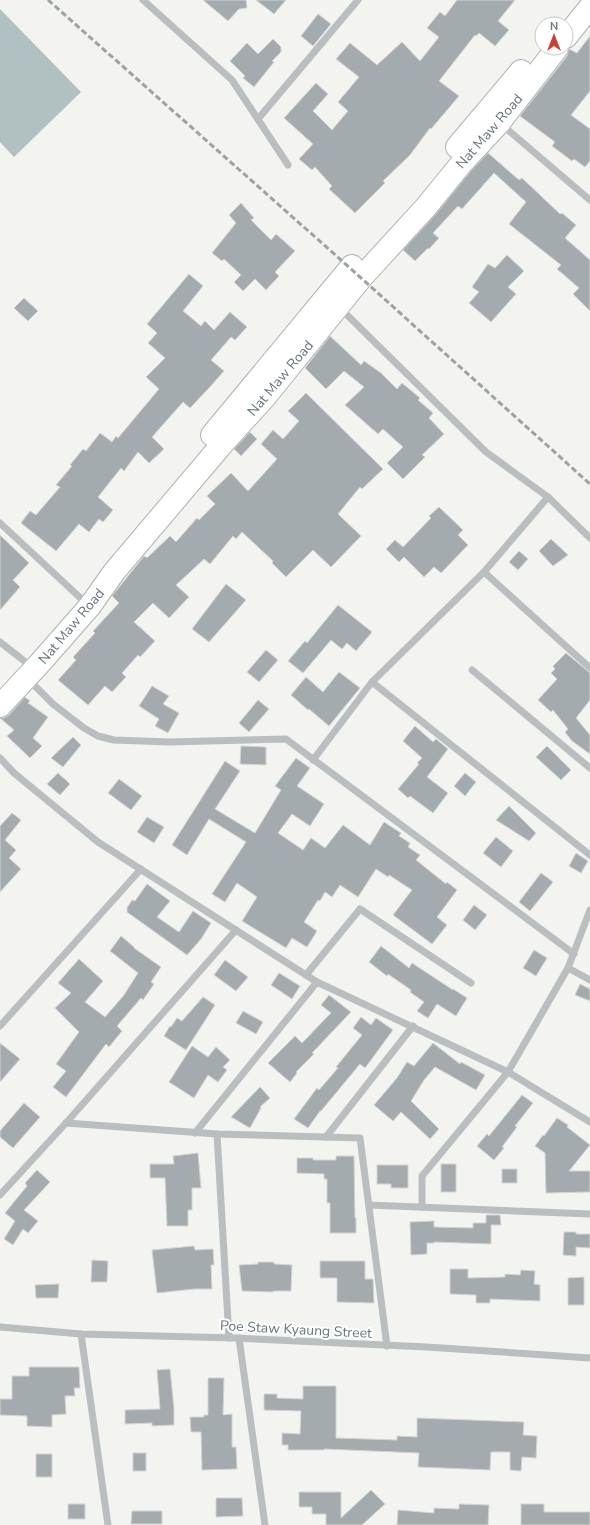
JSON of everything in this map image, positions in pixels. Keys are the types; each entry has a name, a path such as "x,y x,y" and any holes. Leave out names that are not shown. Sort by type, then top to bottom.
{"main road":[{"path":"566,16 579,0"},
{"path":"574,27 590,7"},
{"name":"Nat Maw Road","path":"84,601 114,572 224,442 265,397 361,278 426,207 461,164 534,56"},
{"name":"Nat Maw Road","path":"0,706 25,669 84,601 345,274 550,56"},
{"name":"Nat Maw Road","path":"0,684 25,669"}],"street":[{"path":"143,0 232,80 288,165"},
{"path":"258,119 358,0"},
{"path":"492,118 590,200"},
{"path":"338,307 486,452 548,497 590,538"},
{"path":"313,760 372,682 484,572 548,497"},
{"path":"0,523 84,601"},
{"path":"484,572 590,668"},
{"path":"0,642 25,669 53,704 84,728 98,736 114,740 169,742 286,739 574,954"},
{"path":"472,670 590,768"},
{"path":"372,682 590,855"},
{"path":"0,758 14,773 98,842 317,982 508,1072 590,1122"},
{"path":"0,1026 141,869"},
{"path":"306,975 360,910 471,983"},
{"path":"422,1207 422,1176 508,1072 568,968 590,910"},
{"path":"0,1195 66,1123 236,930"},
{"path":"568,968 590,980"},
{"path":"196,1133 317,982"},
{"path":"326,1137 413,1026"},
{"path":"66,1123 196,1133 360,1138 387,1346"},
{"path":"216,1134 229,1338"},
{"path":"369,1205 590,1214"},
{"name":"Poe Staw Kyaung Street","path":"0,1327 82,1334 239,1338 590,1358"},
{"path":"82,1334 108,1525"},
{"path":"239,1338 265,1525"}],"shaded area":[{"path":"0,9 81,92 14,157 0,142"}],"building":[{"path":"203,0 246,0 247,8 239,9 228,21"},
{"path":"256,0 286,0 274,14"},
{"path":"457,0 515,0 498,21 509,30 495,46 479,33 476,36 475,35 439,81 459,96 431,129 430,128 410,155 383,181 385,183 355,213 329,189 332,186 315,167 312,170 299,159 313,144 284,118 316,83 328,94 313,111 332,130 348,111 338,102 359,77 336,59 350,43 377,65 402,42 420,61 439,37 427,28 440,12 445,16"},
{"path":"318,14 331,24 313,46 301,36"},
{"path":"590,36 590,91 571,115 590,129 590,161 585,167 574,159 572,161 552,146 555,142 520,116 567,56 574,56 574,52 577,53"},
{"path":"273,39 281,47 281,52 272,61 274,62 254,87 243,78 245,76 230,61 247,43 258,54"},
{"path":"488,153 519,180 522,178 560,214 562,213 576,225 565,238 590,260 590,311 573,294 579,288 557,269 561,265 509,224 526,202 494,173 462,209 458,206 433,233 439,238 415,261 403,250"},
{"path":"241,203 254,218 251,220 271,240 276,234 295,251 275,272 279,276 266,290 255,279 243,291 234,282 241,275 224,259 222,261 212,253 236,223 229,215"},
{"path":"507,255 524,271 508,287 516,294 491,322 469,303 479,292 472,287 488,264 495,268"},
{"path":"189,274 203,286 183,311 201,326 205,321 214,330 230,312 247,327 235,340 231,337 211,360 224,371 190,408 183,402 152,437 164,449 149,463 138,452 124,471 121,468 98,497 113,510 103,522 99,519 89,532 79,524 56,551 21,523 30,511 36,515 60,487 56,485 72,466 70,465 83,449 86,451 100,433 112,442 116,436 118,438 159,389 146,377 165,358 148,343 157,333 147,324"},
{"path":"24,298 38,311 28,321 14,308"},
{"path":"330,336 361,365 364,361 381,373 397,389 402,383 420,398 418,400 433,413 429,418 444,434 422,455 425,457 403,479 387,463 403,447 383,429 378,434 345,405 364,387 344,371 326,389 305,368"},
{"path":"306,393 383,469 362,489 360,487 338,514 361,536 331,567 313,550 286,577 272,563 273,561 242,532 236,539 233,536 210,564 204,559 176,585 189,597 169,618 153,603 134,622 155,641 140,657 138,655 122,673 126,677 112,692 105,686 88,705 58,680 76,660 73,657 95,633 93,631 119,603 112,596 144,556 147,558 170,536 176,542 197,518 199,520 215,504 207,496 231,473 248,491 277,459 261,444 273,430 283,439 299,421 288,411"},
{"path":"250,432 257,439 241,456 234,449"},
{"path":"439,507 463,530 458,535 468,545 441,573 434,567 424,577 404,557 399,562 386,549 395,540 403,547 431,518 429,516"},
{"path":"0,535 29,563 13,580 20,587 0,610"},
{"path":"551,539 568,555 553,566 539,551"},
{"path":"519,551 528,559 518,570 509,562"},
{"path":"226,584 246,600 209,642 192,629"},
{"path":"338,605 372,632 356,651 347,643 342,649 331,640 303,673 288,661 305,641 307,643"},
{"path":"266,650 278,660 259,682 247,672"},
{"path":"566,653 590,673 590,700 576,718 590,735 590,754 572,741 565,732 568,729 553,710 551,712 538,700 557,679 551,673 555,669 553,666"},
{"path":"339,672 360,688 329,726 291,695 306,677 323,692"},
{"path":"152,686 169,696 163,704 179,713 168,733 155,726 159,719 139,706"},
{"path":"25,697 30,701 28,703 48,717 33,738 42,746 30,758 7,736 14,730 0,718 4,718 9,715"},
{"path":"258,700 269,709 249,732 239,723"},
{"path":"415,726 433,742 436,739 448,749 427,777 448,793 433,813 410,796 408,798 398,789 419,764 417,763 422,758 403,741"},
{"path":"73,737 81,745 63,767 51,758"},
{"path":"241,746 266,747 266,765 240,764"},
{"path":"547,746 571,770 561,780 536,757"},
{"path":"296,758 310,768 297,786 324,804 310,826 292,814 278,833 303,850 311,838 325,848 343,825 370,845 384,822 401,833 399,836 410,843 408,847 420,855 416,860 446,884 447,882 457,890 437,917 447,925 432,944 393,915 412,890 389,875 388,877 376,869 358,897 340,885 332,897 325,892 304,922 317,931 307,947 292,938 286,948 242,921 257,897 237,883 225,902 212,894 246,842 209,819 187,855 172,845 225,761 240,771 215,809 255,833 281,790 275,786"},
{"path":"58,773 70,784 60,795 47,784"},
{"path":"465,773 476,782 465,796 454,786"},
{"path":"119,779 142,796 131,810 108,793"},
{"path":"509,806 536,833 529,841 496,820"},
{"path":"12,813 21,820 5,840 16,850 9,858 21,869 0,892 0,826"},
{"path":"147,817 164,827 154,843 137,832"},
{"path":"496,837 513,851 501,867 483,853"},
{"path":"576,853 588,861 581,873 569,866"},
{"path":"541,873 553,882 530,911 519,902"},
{"path":"147,884 170,901 157,917 179,932 193,911 211,923 201,939 187,955 127,912 127,908 132,900 135,901"},
{"path":"474,905 487,915 475,930 463,920"},
{"path":"121,936 134,948 161,967 151,982 154,984 143,1000 141,998 117,1026 122,1031 109,1047 106,1044 66,1097 53,1087 66,1071 56,1064 79,1032 55,1008 71,993 58,983 79,959 103,981 85,1002 105,1017 124,995 138,973 110,951"},
{"path":"381,946 409,968 412,963 467,998 456,1016 437,1004 428,1018 417,1011 424,1002 410,992 411,990 388,974 387,976 369,962"},
{"path":"534,950 547,958 536,976 523,968"},
{"path":"225,960 248,977 236,991 214,975"},
{"path":"279,973 300,986 292,999 271,985"},
{"path":"580,984 590,989 590,1001 575,995"},
{"path":"329,995 351,1012 312,1053 314,1054 296,1072 297,1073 290,1082 268,1063 295,1036 302,1043 331,1013 321,1005"},
{"path":"203,997 215,1005 186,1050 164,1036 177,1018 182,1021"},
{"path":"243,1011 263,1022 256,1034 236,1023"},
{"path":"361,1017 371,1025 376,1018 393,1030 365,1068 360,1064 320,1111 308,1128 294,1119 317,1088 319,1090 338,1068 336,1067 362,1035 353,1028"},
{"path":"0,1043 20,1059 0,1082"},
{"path":"433,1043 460,1064 461,1062 485,1075 476,1090 435,1067 424,1080 411,1101 439,1129 430,1139 401,1112 393,1121 374,1105 397,1078 407,1062 414,1066"},
{"path":"192,1046 208,1057 216,1047 230,1060 223,1067 227,1070 218,1082 208,1075 194,1098 169,1082"},
{"path":"260,1087 270,1098 260,1107 261,1108 250,1128 231,1117"},
{"path":"522,1095 533,1103 515,1126 517,1127 502,1147 504,1148 494,1160 477,1146 487,1134 489,1136"},
{"path":"24,1103 40,1117 13,1148 0,1137 0,1131"},
{"path":"557,1118 568,1125 567,1127 590,1145 569,1171 590,1171 590,1192 546,1193 545,1153 535,1146"},
{"path":"198,1153 201,1188 192,1188 192,1210 188,1210 188,1226 167,1226 165,1178 150,1178 150,1164 174,1164 173,1156"},
{"path":"336,1156 354,1156 356,1233 330,1233 330,1203 327,1203 327,1179 324,1179 324,1174 297,1173 297,1158 336,1160"},
{"path":"441,1164 456,1164 456,1192 441,1192"},
{"path":"377,1165 408,1165 408,1188 391,1188 391,1184 377,1184"},
{"path":"502,1169 517,1169 517,1183 502,1183"},
{"path":"37,1170 50,1182 24,1210 38,1221 28,1233 23,1229 13,1245 4,1239 15,1221 5,1213 27,1186 25,1183"},
{"path":"486,1215 500,1215 501,1225 491,1225 491,1244 434,1242 427,1243 427,1254 411,1255 410,1222 434,1221 434,1227 473,1228 473,1223 486,1223"},
{"path":"564,1232 590,1234 590,1248 576,1247 576,1256 563,1255"},
{"path":"194,1246 195,1250 213,1249 214,1265 211,1265 212,1289 194,1289 157,1293 152,1250"},
{"path":"92,1260 108,1261 107,1282 91,1282"},
{"path":"320,1261 365,1261 365,1279 373,1279 374,1303 337,1302 337,1278 320,1278"},
{"path":"258,1262 274,1262 274,1264 292,1265 291,1291 242,1291 239,1265 258,1264"},
{"path":"450,1269 468,1269 468,1278 505,1277 505,1274 520,1275 521,1270 535,1271 534,1284 540,1285 540,1301 490,1299 490,1303 476,1303 476,1295 450,1294"},
{"path":"584,1277 584,1305 568,1305 568,1278"},
{"path":"59,1284 58,1298 36,1298 35,1285"},
{"path":"29,1367 79,1367 80,1388 74,1388 75,1396 65,1396 66,1414 52,1415 52,1427 27,1426 27,1416 0,1415 0,1399 12,1399 12,1376 29,1376"},
{"path":"170,1369 174,1408 174,1425 152,1426 152,1423 125,1424 125,1410 160,1409 157,1370"},
{"path":"208,1378 224,1378 223,1415 232,1414 232,1447 236,1447 237,1469 202,1470 201,1432 191,1432 190,1417 204,1417 204,1415 208,1415"},
{"path":"303,1386 336,1386 336,1438 397,1440 397,1436 417,1437 417,1418 524,1422 523,1435 537,1436 536,1458 522,1457 521,1471 510,1470 510,1452 491,1452 490,1470 418,1467 419,1453 324,1449 288,1450 288,1445 282,1445 282,1433 300,1434 301,1411 264,1410 264,1394 277,1394 277,1398 303,1399"},
{"path":"133,1453 146,1453 146,1471 133,1471"},
{"path":"36,1454 52,1454 52,1477 36,1477"},
{"path":"371,1490 385,1504 362,1525 326,1525 326,1514 312,1514 312,1507 299,1507 299,1492 341,1492 341,1518"},
{"path":"216,1498 242,1498 243,1516 216,1517"},
{"path":"68,1504 85,1504 85,1519 68,1519"},
{"path":"459,1504 489,1505 488,1525 397,1525 398,1510 434,1513 434,1508 459,1509"},
{"path":"521,1504 544,1504 544,1512 590,1512 590,1525 521,1525"},
{"path":"132,1511 162,1511 162,1524 131,1524"}],"railway":[{"path":"48,0 350,268 590,484"}]}
